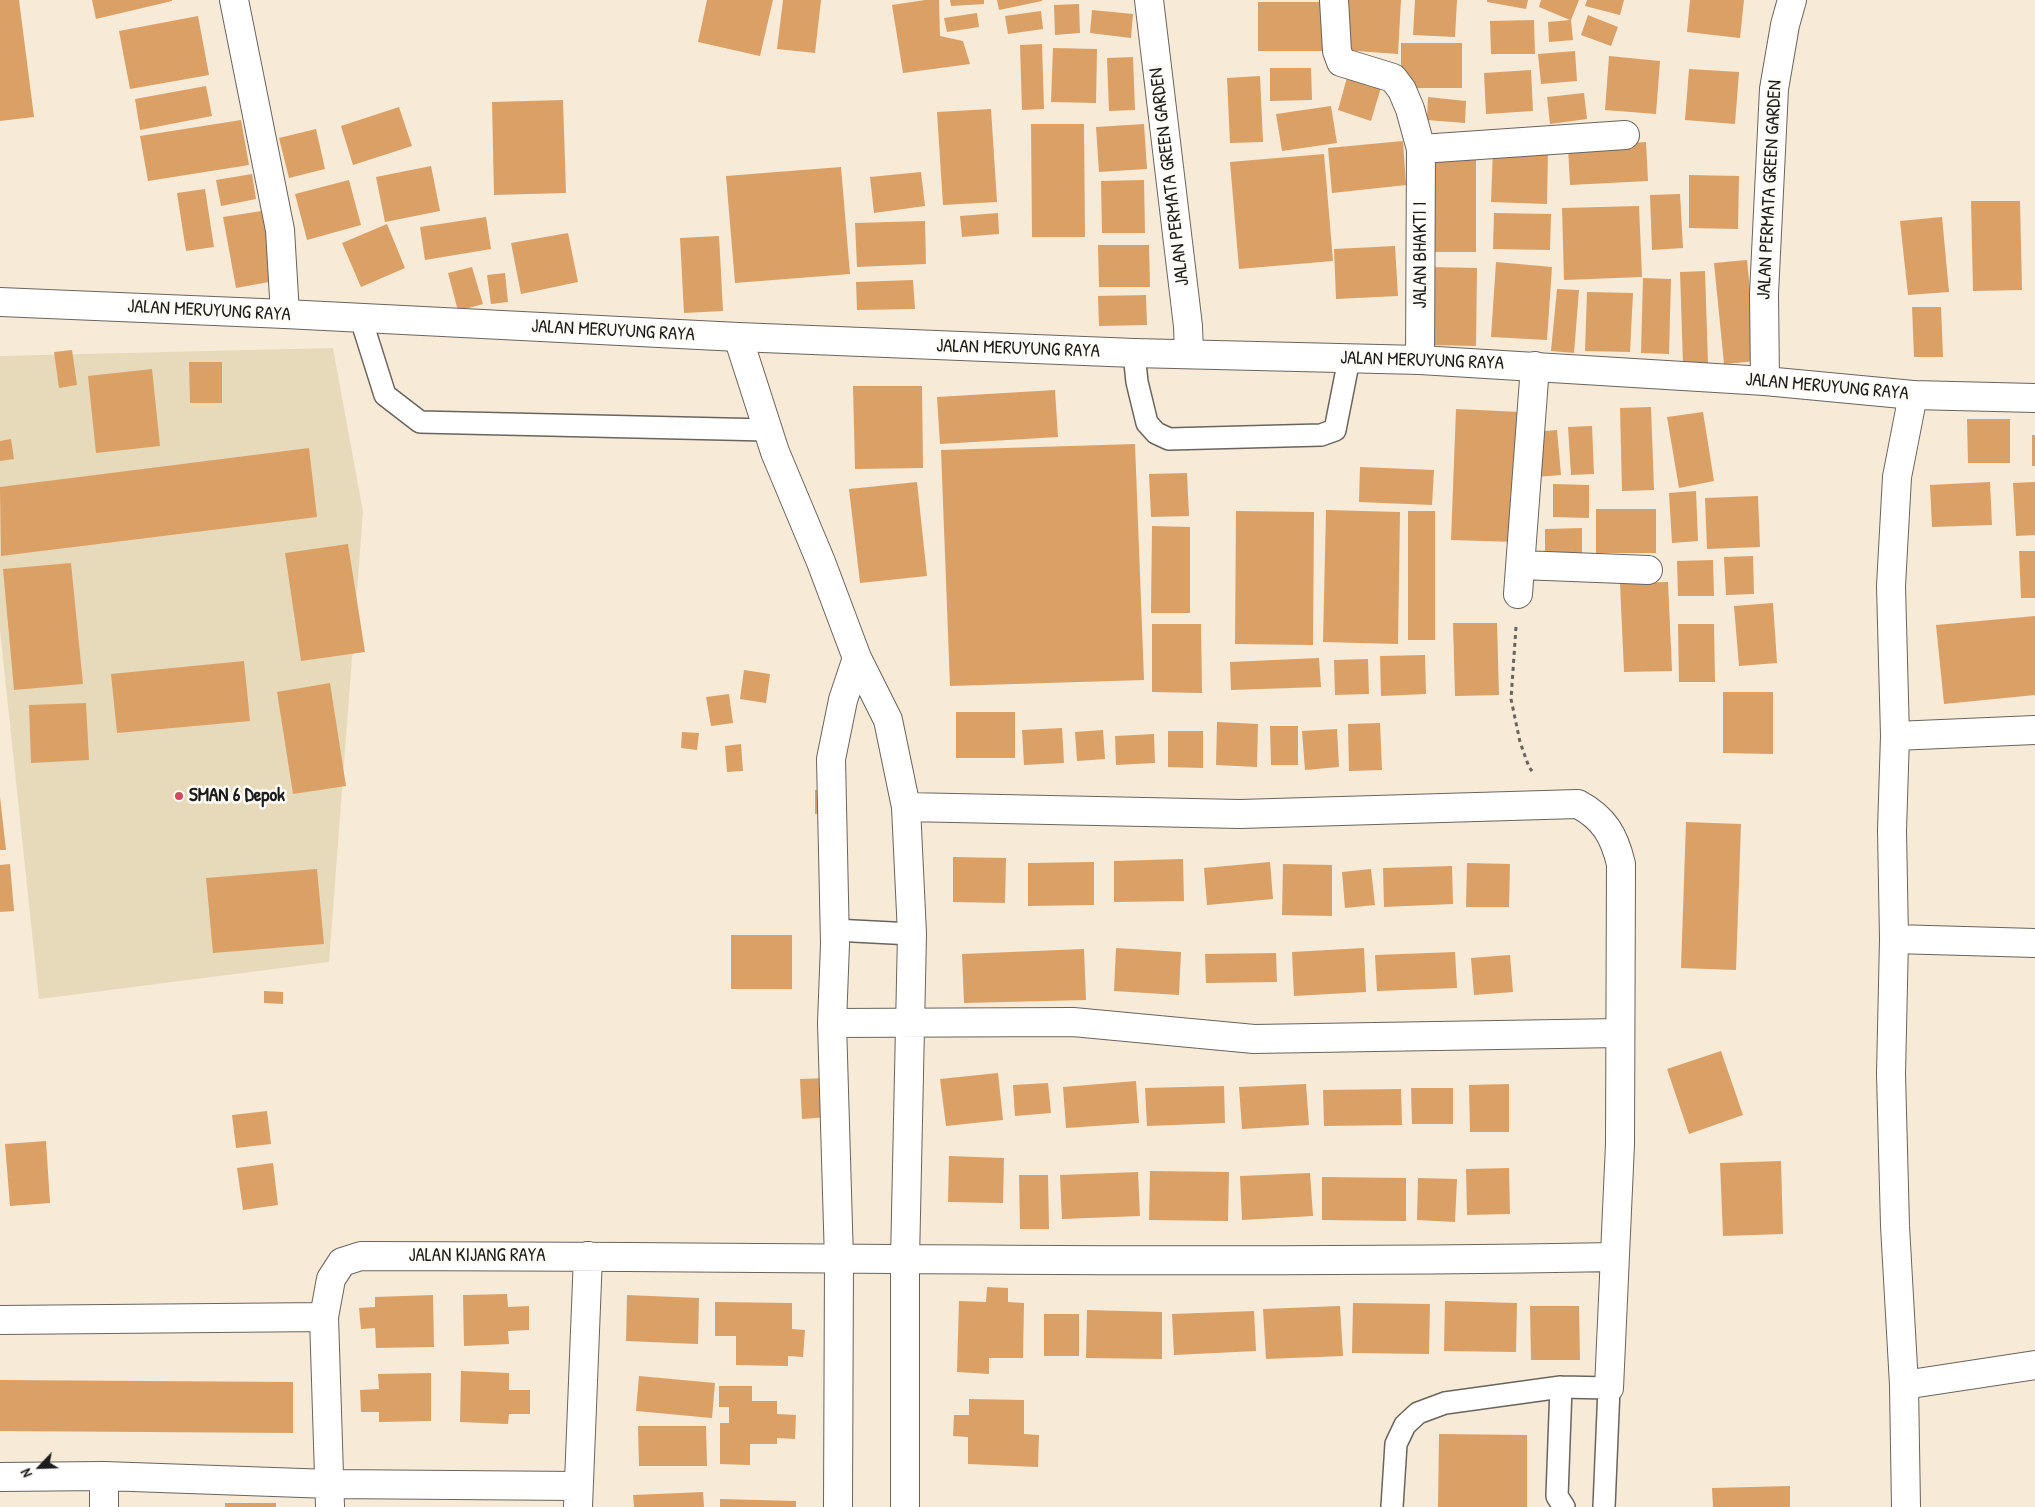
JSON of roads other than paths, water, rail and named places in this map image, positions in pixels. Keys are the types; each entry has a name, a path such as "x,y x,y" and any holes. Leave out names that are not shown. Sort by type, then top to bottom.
{"street":[{"path":"234,0 280,230 285,314"},
{"name":"JALAN PERMATA GREEN GARDEN","path":"1149,0 1187,317 1189,354"},
{"name":"JALAN BHAKTI I","path":"1334,0 1337,51 1341,62 1393,78 1402,90 1410,109 1421,149 1420,360"},
{"name":"JALAN PERMATA GREEN GARDEN","path":"1765,381 1764,294 1774,89 1785,25 1792,0"},
{"path":"1421,149 1625,135"},
{"name":"JALAN MERUYUNG RAYA","path":"0,302 285,314 738,337 1134,353 1420,360 1765,381 1913,395 2035,398"},
{"path":"738,337 767,430 821,562 857,658 888,720 906,807 912,934 905,1260 905,1507"},
{"path":"1518,594 1535,366"},
{"path":"1906,1507 1904,1384 1894,1207 1891,1074 1894,939 1892,830 1895,736 1891,586 1897,477 1913,395"},
{"path":"1521,565 1648,570"},
{"path":"838,1507 839,1260 832,1023 834,930 831,759 843,700 857,658"},
{"path":"1895,736 2035,730"},
{"path":"906,807 1240,814 1578,804 1594,813 1604,825 1617,847 1621,864 1620,1144 1609,1388"},
{"path":"1894,939 2035,943"},
{"path":"832,1023 1073,1022 1254,1039 1619,1033"},
{"name":"JALAN KIJANG RAYA","path":"330,1496 324,1317 331,1279 342,1262 361,1256 588,1256 839,1260 1421,1260 1614,1257"},
{"path":"0,1477 104,1476 330,1496 578,1497 588,1256"},
{"path":"0,1320 324,1317"},
{"path":"1904,1384 2035,1365"},
{"path":"104,1476 104,1507"}],"lane":[{"path":"361,319 385,395 420,422 767,430"},
{"path":"1134,353 1136,382 1146,423 1156,433 1168,439 1322,435 1335,430 1350,359"},
{"path":"834,930 912,934"},
{"path":"1561,1387 1556,1496 1564,1507"},
{"path":"1392,1507 1396,1444 1405,1425 1418,1413 1445,1403 1561,1387 1609,1388 1604,1507"}],"place":[{"name":"SMAN 6 Depok","path":"179,796"}]}
